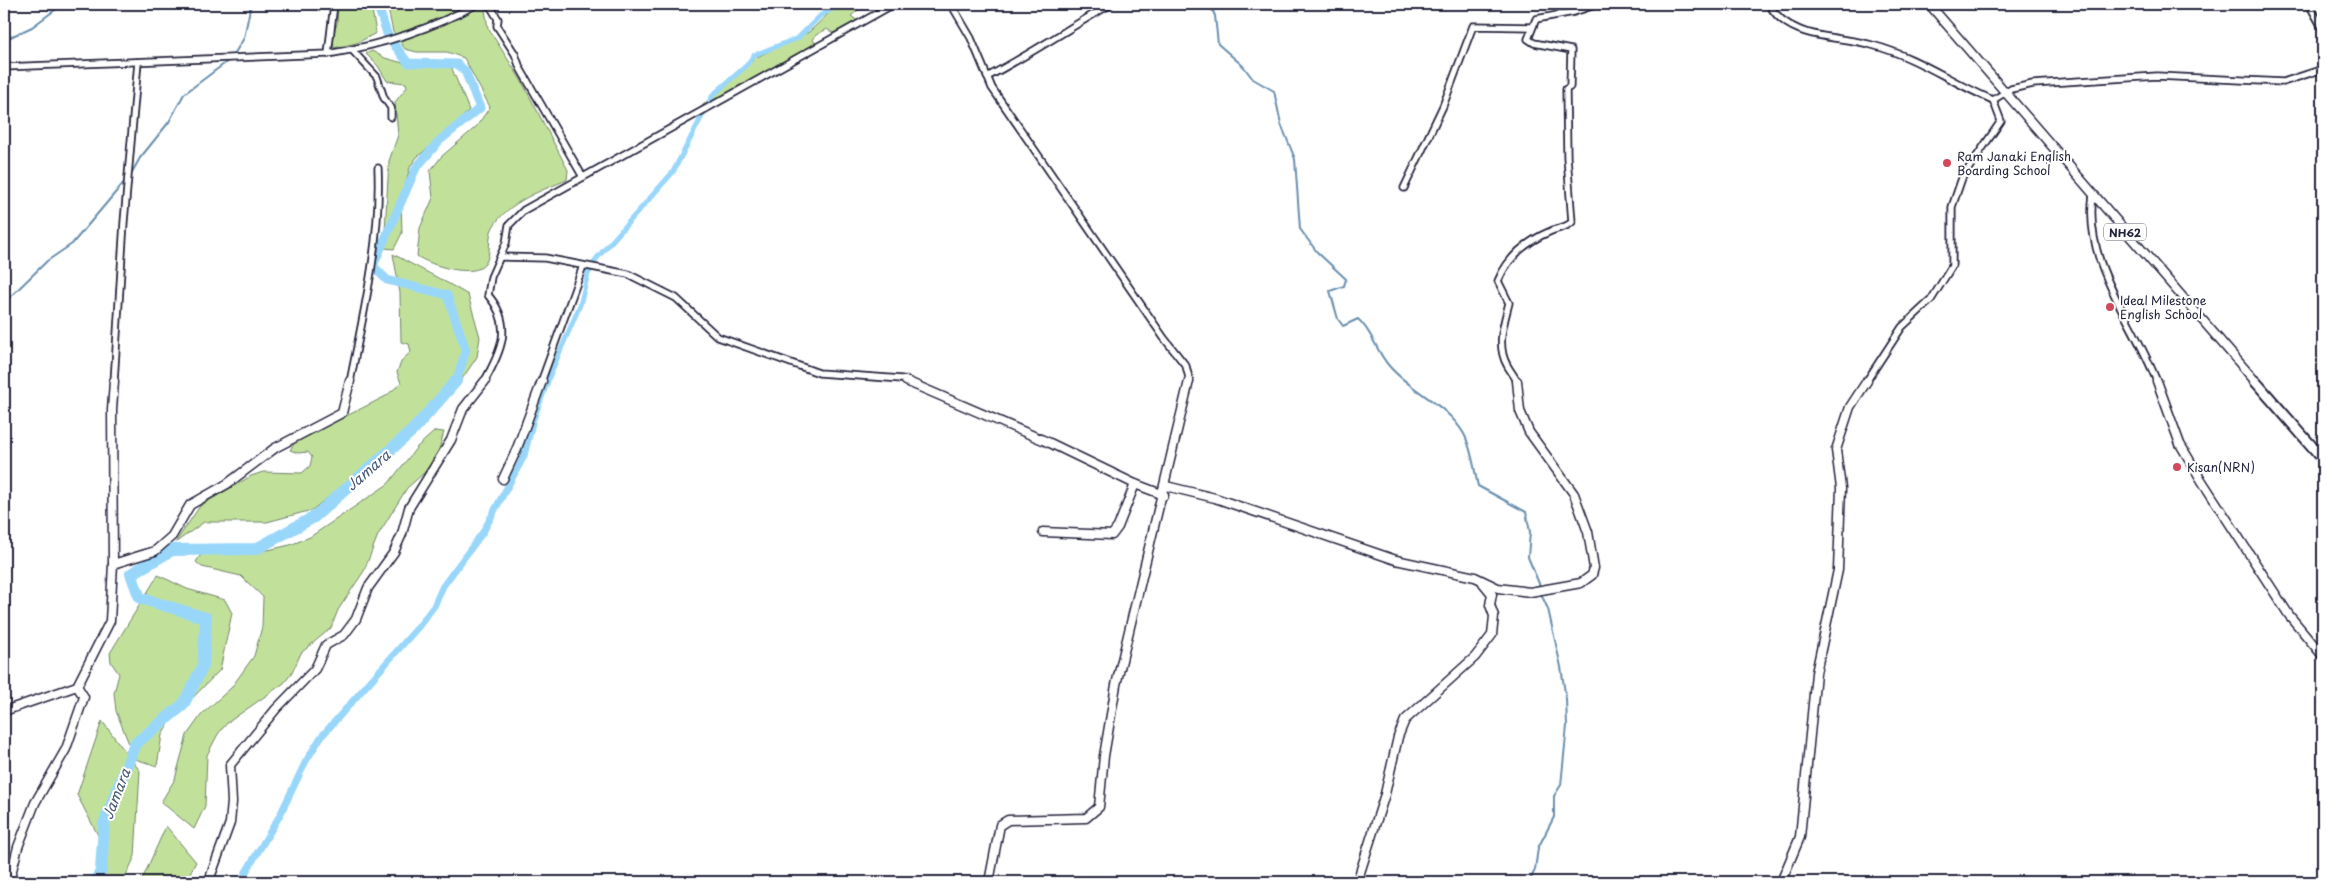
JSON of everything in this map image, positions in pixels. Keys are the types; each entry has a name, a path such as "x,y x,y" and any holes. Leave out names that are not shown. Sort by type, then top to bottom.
{"main road":[{"name":"NH62","path":"1929,4 2323,459"}],"street":[{"path":"328,54 334,4"},
{"path":"4,67 328,54 385,44 402,39 477,4"},
{"path":"489,4 498,19 497,26 583,177"},
{"path":"212,882 211,874 230,823 232,802 230,764 276,709 315,669 326,645 344,635 356,619 368,588 394,552 402,534 409,508 451,440 463,409 480,389 499,356 504,328 495,303 488,295 488,290 508,240 509,225 524,210 894,4"},
{"path":"951,4 971,38 997,96 1164,338 1186,366 1190,383 1116,685 1104,756 1099,808 1086,818 1008,820 1000,824 989,882"},
{"path":"987,77 1025,57 1049,40 1111,4"},
{"path":"1166,486 1215,498 1396,560 1456,571 1475,577 1498,588 1530,592 1582,583 1592,575 1594,568 1588,532 1574,494 1529,432 1520,411 1517,380 1506,364 1502,352 1501,336 1509,303 1498,281 1501,272 1527,243 1572,222 1567,165 1566,89 1570,87 1571,50 1534,43 1528,39 1532,27 1536,19 1574,12 1598,4"},
{"path":"1769,4 1780,17 1798,30 1814,37 1862,42 1899,53 1931,67 1973,92 1993,100 2001,121 1962,178 1952,207 1952,266 1931,300 1902,327 1850,407 1836,450 1841,488 1838,570 1816,673 1800,837 1781,882"},
{"path":"2309,4 2323,29"},
{"path":"1404,188 1443,106 1473,26 1532,27"},
{"path":"352,50 370,66 377,77 384,98 391,108 392,117"},
{"path":"4,711 77,686 110,621 113,564 112,410 124,222 133,137 138,62"},
{"path":"1993,100 2011,89 2033,84 2134,77 2283,82 2323,69"},
{"path":"113,564 156,551 166,544 172,536 190,505 227,484 275,448 309,428 342,413 346,403 374,262 379,196 378,168"},
{"path":"2093,194 2090,216 2097,255 2119,305 2151,365 2180,444 2202,481 2290,615 2323,656"},
{"path":"501,257 535,257 622,273 648,283 676,298 718,337 819,373 902,379 1050,442 1135,484 1164,495"},
{"path":"503,479 516,452 583,266"},
{"path":"1043,532 1112,535 1118,527 1135,484"},
{"path":"1358,882 1386,794 1398,737 1405,720 1474,657 1492,634 1494,616 1490,605 1492,594 1488,587 1475,577"},
{"path":"9,882 18,847 34,803 66,749 72,735 84,697 77,686"}],"green space":[{"path":"338,4 371,4 376,33 357,43 334,48 332,37 337,24"},
{"path":"387,4 464,4 469,6 484,4 488,28 521,80 568,170 567,180 526,198 499,218 491,231 487,260 479,268 471,270 451,269 423,260 417,256 420,228 433,198 430,171 442,156 476,127 490,107 464,58 447,52 417,52 405,49 393,32"},
{"path":"845,4 869,4 867,8 858,10 851,16 858,21 833,33 827,29 816,35 813,40 817,45 698,110 721,87 757,57 809,32 829,13"},
{"path":"372,51 385,58 403,63 450,64 469,110 452,129 417,157 410,167 401,200 402,233 394,249 384,248 389,161 398,135 395,102 407,87 406,83 387,81 378,66 366,54"},
{"path":"393,254 468,295 480,337 477,357 458,385 400,441 312,510 267,522 204,522 175,543 200,506 251,476 263,472 302,473 310,466 312,457 308,452 298,453 290,450 295,442 386,396 401,383 397,372 402,360 411,352 409,344 401,342 400,293"},
{"path":"435,431 444,432 437,456 424,473 407,488 378,535 364,571 338,610 331,628 301,653 292,673 284,683 227,723 218,734 207,755 205,806 194,829 161,802 175,779 187,735 202,714 231,688 254,656 262,627 263,597 241,576 202,567 196,562 202,553 237,547 268,550 290,545 310,537 388,484 417,447"},
{"path":"158,575 187,589 225,600 232,613 220,670 172,719 162,735 157,766 135,759 116,711 114,693 119,674 111,662 110,653"},
{"path":"102,721 140,771 135,856 123,882 95,882 101,841 77,795"},
{"path":"166,826 196,862 185,882 141,882"}],"waterway":[{"path":"4,40 32,27 63,4"},
{"path":"233,56 244,38 251,4"},
{"name":"Jamara","path":"377,4 388,36 408,63 457,64 465,71 480,108 439,141 416,168 373,266 387,280 447,295 466,350 456,382"},
{"path":"547,382 580,305 588,274 597,258 673,172 713,95 746,66 754,55 798,38 821,15 843,4"},
{"path":"1210,4 1215,16 1218,44 1243,66 1253,79 1274,91 1281,124 1295,159 1300,229 1317,252 1346,279 1344,286 1330,291 1338,319 1343,326 1358,319 1390,367 1408,384 1439,406 1457,424 1469,446 1478,486 1526,512 1530,532 1528,557 1540,586"},
{"path":"131,174 140,158 169,122 184,94 228,61"},
{"path":"4,303 47,261 72,244 126,180"},
{"name":"Jamara","path":"96,882 101,871 104,824 135,744 183,705 203,666 206,618 140,598 131,574 172,550 256,549 314,517 413,430 456,381"},
{"path":"240,882 280,815 306,761 321,737 419,626 434,606 443,586 483,532 524,456 533,419 547,381"},
{"path":"1529,882 1535,870 1538,848 1554,817 1554,796 1561,785 1567,726 1566,699 1561,667 1548,609 1541,594"}],"place":[{"name":"Ram Janaki English Boarding School","path":"1947,163"},
{"name":"Ideal Milestone English School","path":"2110,307"},
{"name":"Kisan(NRN)","path":"2177,467"}]}
